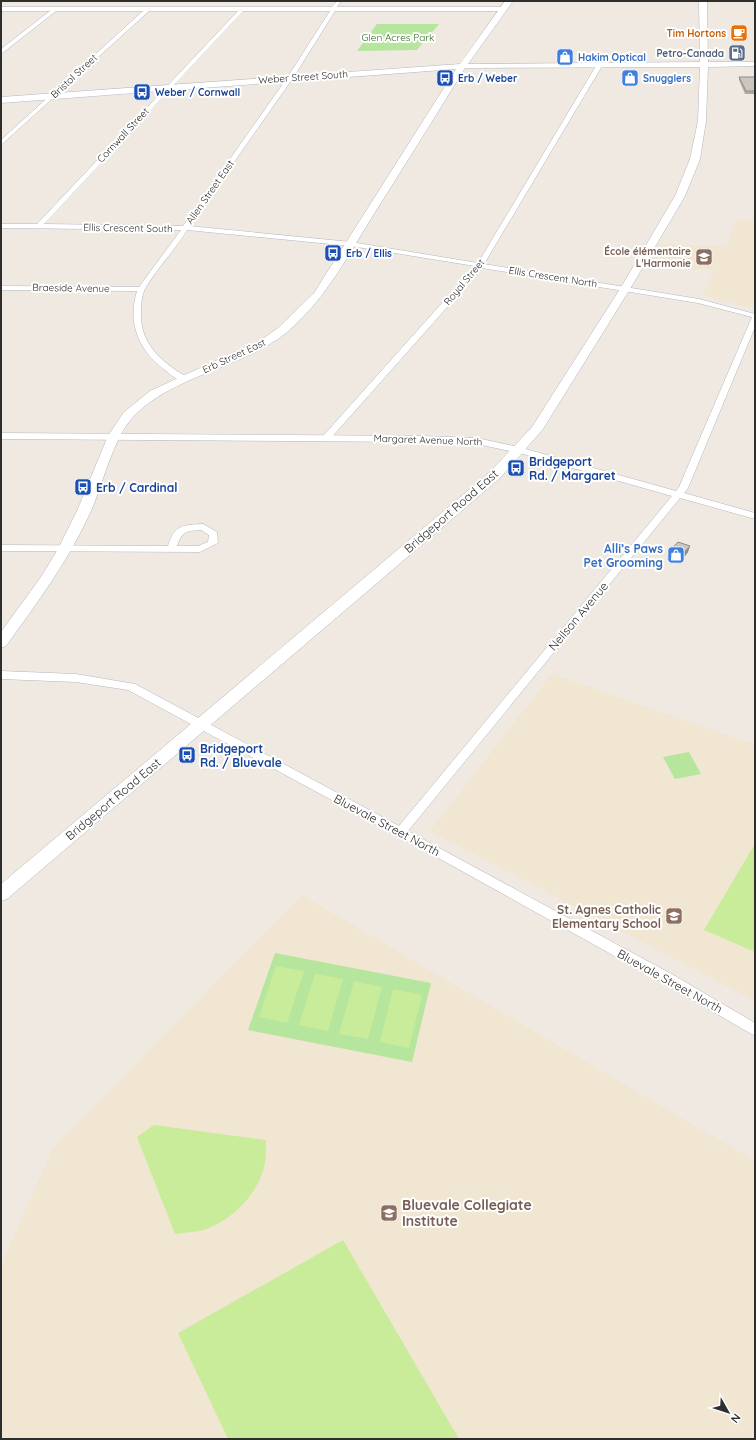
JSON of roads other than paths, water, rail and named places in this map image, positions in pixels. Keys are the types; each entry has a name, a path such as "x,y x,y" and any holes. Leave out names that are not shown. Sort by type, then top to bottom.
{"main road":[{"name":"Erb Street East","path":"1,643 47,579 65,549 84,511 114,436 128,415 141,402 154,394 244,352 282,330 318,295 462,66 508,1"},
{"name":"Bridgeport Road East","path":"1,894 495,475 537,429 625,289 680,196 696,159 702,121 704,66 703,1"},
{"path":"704,66 755,64"},
{"name":"Weber Street South","path":"1,100 462,66 704,66"},
{"path":"704,66 718,68 755,68"}],"street":[{"name":"Allen Street East","path":"184,379 167,369 155,358 140,340 136,320 142,289 290,78 339,1"},
{"path":"1,9 503,10"},
{"path":"1,52 55,9"},
{"name":"Bristol Street","path":"1,143 148,9"},
{"name":"Cornwall Street","path":"38,226 242,9"},
{"name":"Royal Street","path":"327,437 480,265 599,66"},
{"name":"Ellis Crescent South","path":"1,226 185,228 351,244"},
{"name":"Ellis Crescent North","path":"351,244 699,301 755,317"},
{"name":"Braeside Avenue","path":"1,288 142,289"},
{"name":"Neilson Avenue","path":"400,832 679,494 684,486 755,317"},
{"name":"Margaret Avenue North","path":"1,436 327,437 478,441 519,450 755,516"},
{"path":"1,548 172,548"},
{"name":"Bluevale Street North","path":"1,675 76,678 131,687 670,980 755,1030"}],"place":[{"name":"Tim Hortons","path":"739,33"},
{"name":"Petro-Canada","path":"737,53"},
{"name":"Hakim Optical","path":"565,57"},
{"name":"Erb / Weber","path":"445,78"},
{"name":"Snugglers","path":"630,78"},
{"name":"Weber / Cornwall","path":"142,92"},
{"name":"Erb / Ellis","path":"333,253"},
{"name":"École élémentaire L'Harmonie","path":"704,257"},
{"name":"Bridgeport Rd. / Margaret","path":"516,468"},
{"name":"Erb / Cardinal","path":"83,487"},
{"name":"Alli’s Paws Pet Grooming","path":"676,555"},
{"name":"Bridgeport Rd. / Bluevale","path":"187,755"},
{"name":"St. Agnes Catholic Elementary School","path":"674,916"},
{"name":"Bluevale Collegiate Institute","path":"389,1213"}],"park label":[{"name":"Glen Acres Park","path":"398,37"}]}
